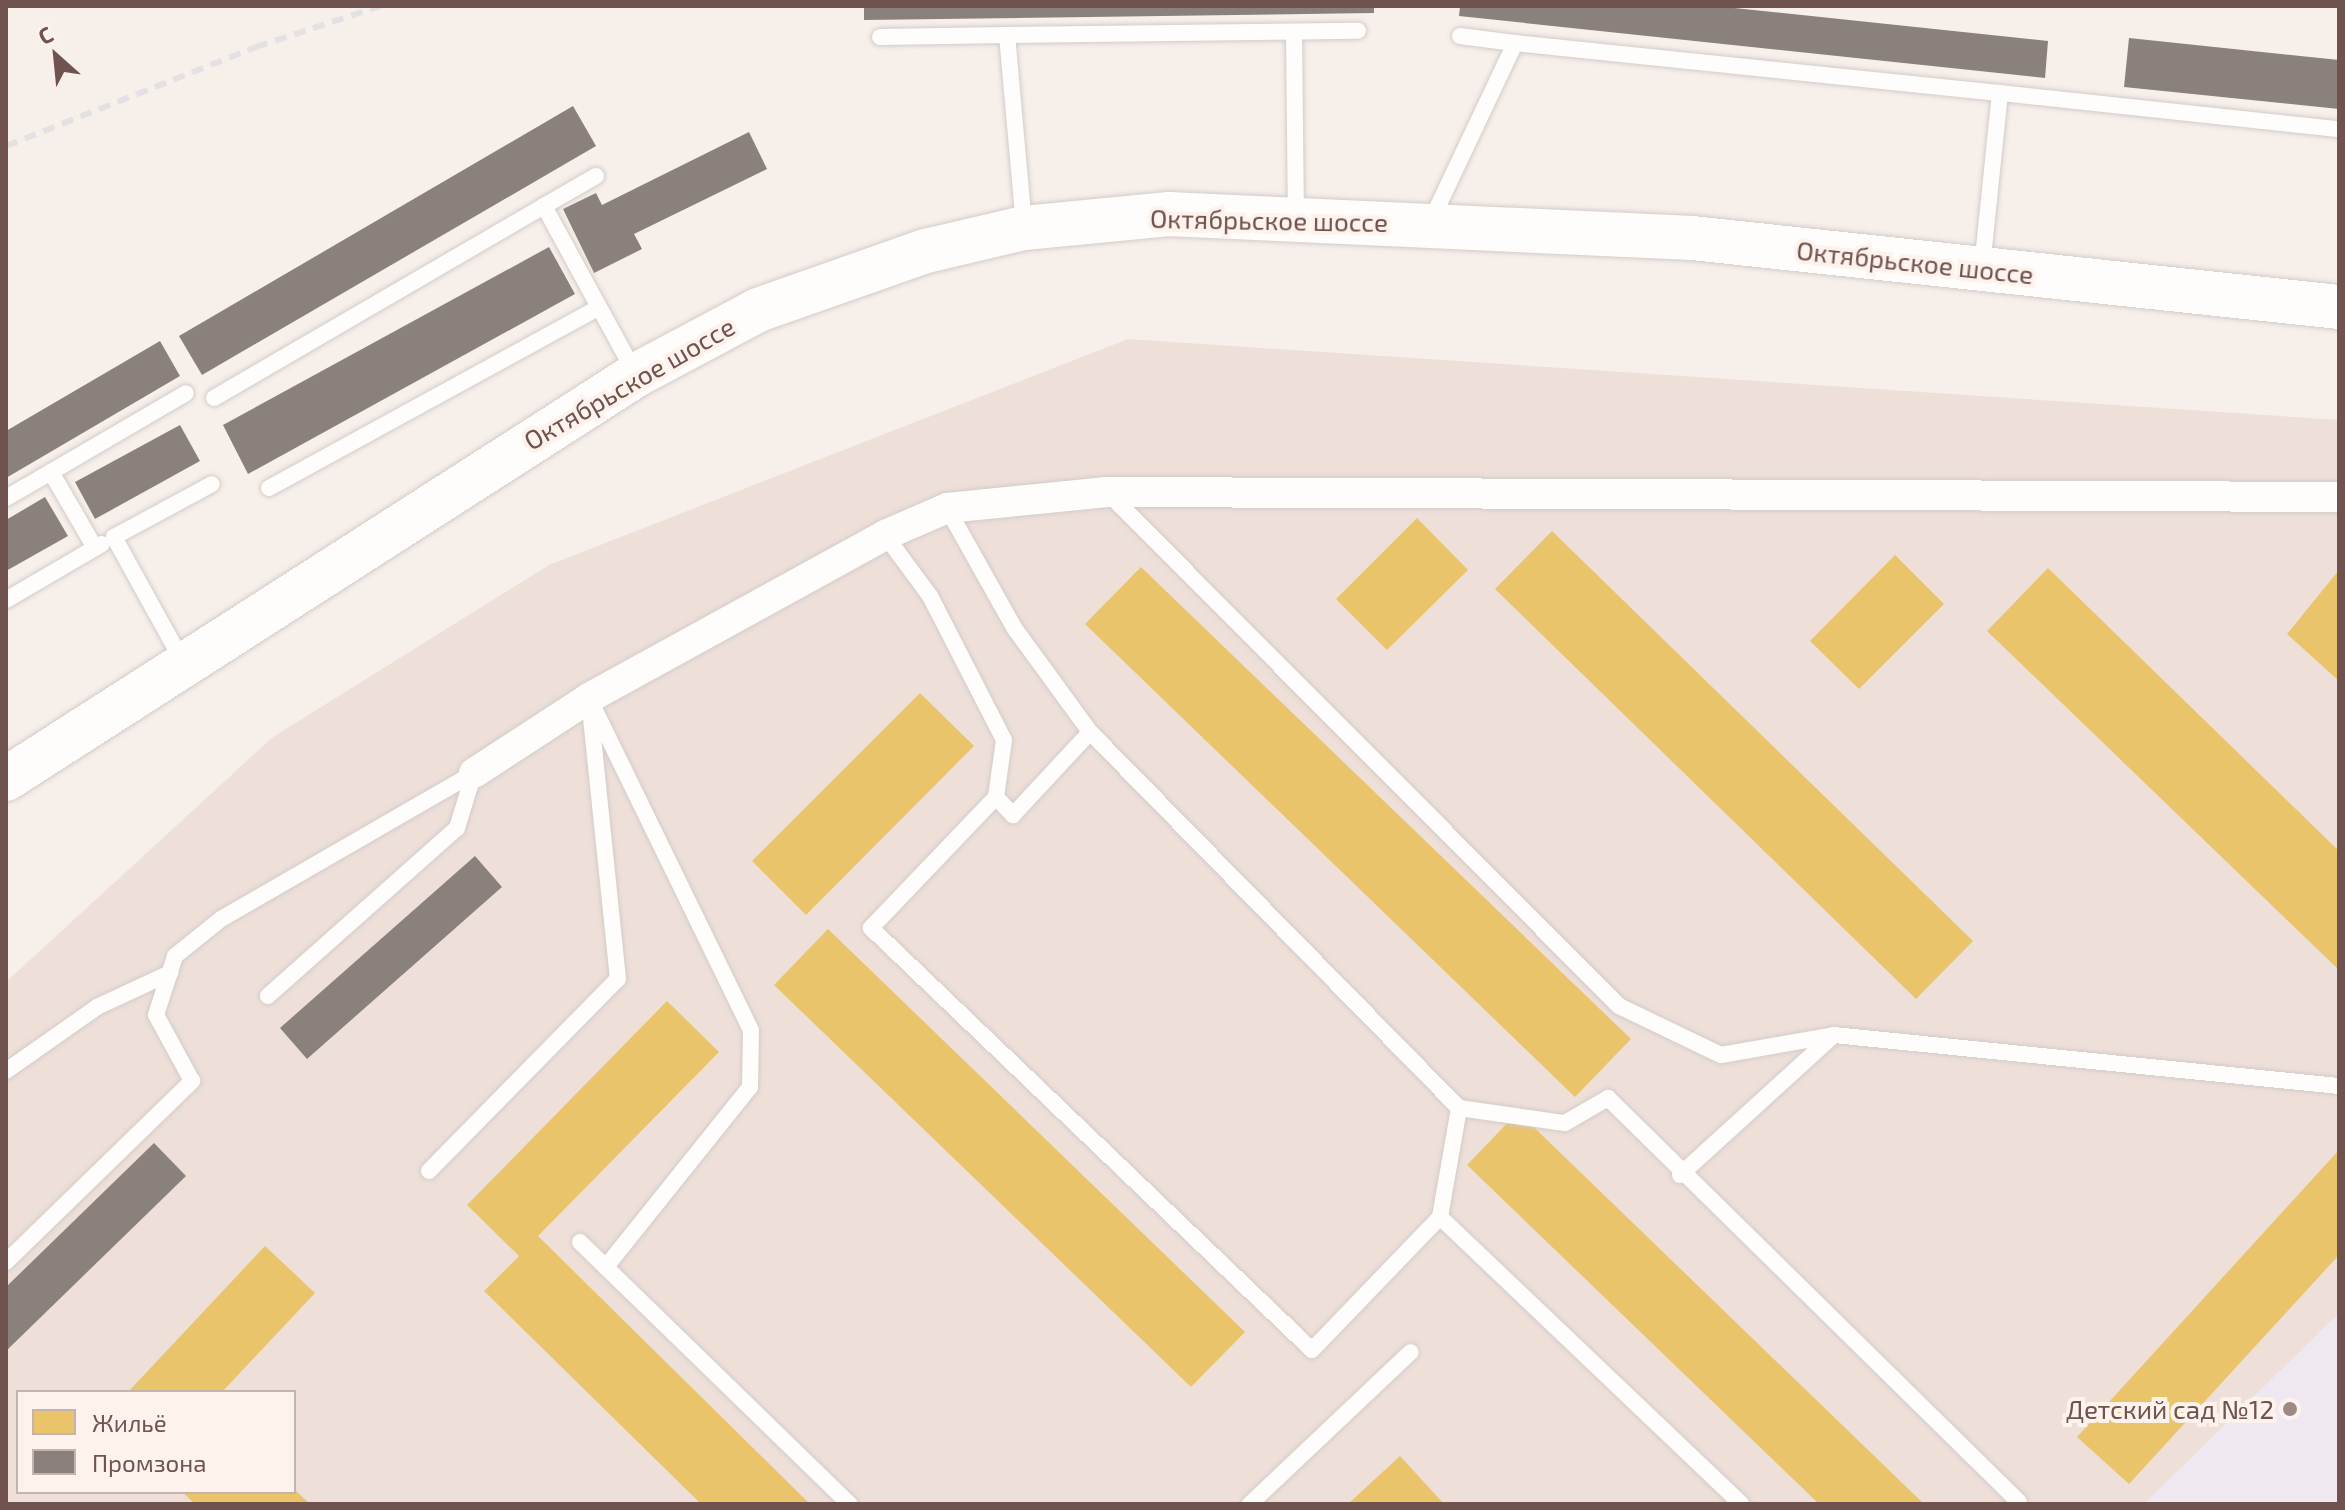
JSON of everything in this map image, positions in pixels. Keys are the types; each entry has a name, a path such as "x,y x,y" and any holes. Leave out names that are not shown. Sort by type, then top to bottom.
{"main road":[{"name":"Октябрьское шоссе","path":"6,779 183,662 636,375 758,310 926,251 1024,228 1169,214 1296,217 1692,238 2339,307"}],"street":[{"path":"474,773 589,698 885,535 947,508 1107,492 2339,497"}],"lane":[{"path":"880,37 1358,31"},
{"path":"1294,32 1296,217"},
{"path":"1007,35 1024,228"},
{"path":"1460,36 2339,129"},
{"path":"1429,225 1515,43"},
{"path":"1981,269 2000,93"},
{"path":"214,398 596,176"},
{"path":"544,206 636,375"},
{"path":"269,488 599,307"},
{"path":"6,498 186,393"},
{"path":"51,472 95,548"},
{"path":"6,600 212,484"},
{"path":"1107,492 1619,1006 1721,1055 1834,1035 2339,1086"},
{"path":"947,508 1015,629 1090,732 1459,1108 1565,1123 1608,1098 1680,1175 2019,1502"},
{"path":"885,535 930,596 1004,740 996,797 871,928 1312,1350 1440,1217 1459,1108"},
{"path":"114,537 183,662"},
{"path":"429,1171 618,979 589,698"},
{"path":"589,698 751,1030 750,1087 606,1267"},
{"path":"996,797 1013,815 1090,732"},
{"path":"6,1262 192,1081 156,1015 175,956 221,919 474,773"},
{"path":"268,996 457,828 474,773"},
{"path":"6,1071 97,1007 170,973"},
{"path":"1680,1175 1834,1035"},
{"path":"1440,1217 1741,1504"},
{"path":"580,1242 849,1504"},
{"path":"1250,1504 1411,1352"}],"shaded area":[{"path":"1128,339 2339,420 2339,1504 6,1504 6,982 273,737 549,565"},
{"name":"Детский сад №12","path":"2339,1313 2339,1504 2144,1504"}],"building: Жильё":[{"path":"1417,518 1468,570 1387,650 1336,599"},
{"path":"1552,531 1973,941 1916,999 1495,589"},
{"path":"1895,555 1944,604 1859,689 1810,641"},
{"path":"1141,567 1631,1039 1575,1097 1085,624"},
{"path":"2048,568 2339,851 2339,970 1987,631"},
{"path":"2339,570 2339,681 2287,634"},
{"path":"920,693 974,746 806,915 752,861"},
{"path":"828,929 1245,1332 1191,1387 774,985"},
{"path":"667,1001 719,1052 538,1236 810,1504 701,1504 484,1291 519,1256 467,1205"},
{"path":"1518,1112 1924,1504 1819,1504 1467,1165"},
{"path":"2339,1150 2339,1255 2129,1484 2077,1437"},
{"path":"265,1246 315,1293 224,1390 130,1390"},
{"path":"1400,1456 1444,1504 1348,1504"},
{"path":"296,1491 310,1504 195,1504 184,1494 296,1494"}],"building: Промзона":[{"path":"864,6 1374,6 1374,13 864,20"},
{"path":"1460,6 1715,6 2048,41 2045,78 1459,16"},
{"path":"2129,38 2339,60 2339,109 2124,87"},
{"path":"573,106 596,146 202,375 179,336"},
{"path":"749,132 767,169 634,234 642,249 594,273 563,209 596,193 602,205"},
{"path":"549,247 575,294 248,474 223,425"},
{"path":"160,341 180,376 6,478 6,431"},
{"path":"180,425 200,461 95,519 75,482"},
{"path":"45,497 68,536 6,571 6,520"},
{"path":"475,856 502,887 307,1059 280,1028"},
{"path":"154,1143 186,1176 6,1351 6,1287"}],"railway":[{"path":"6,146 256,47 381,6"}],"place":[{"name":"Детский сад №12","path":"2290,1409"}]}
